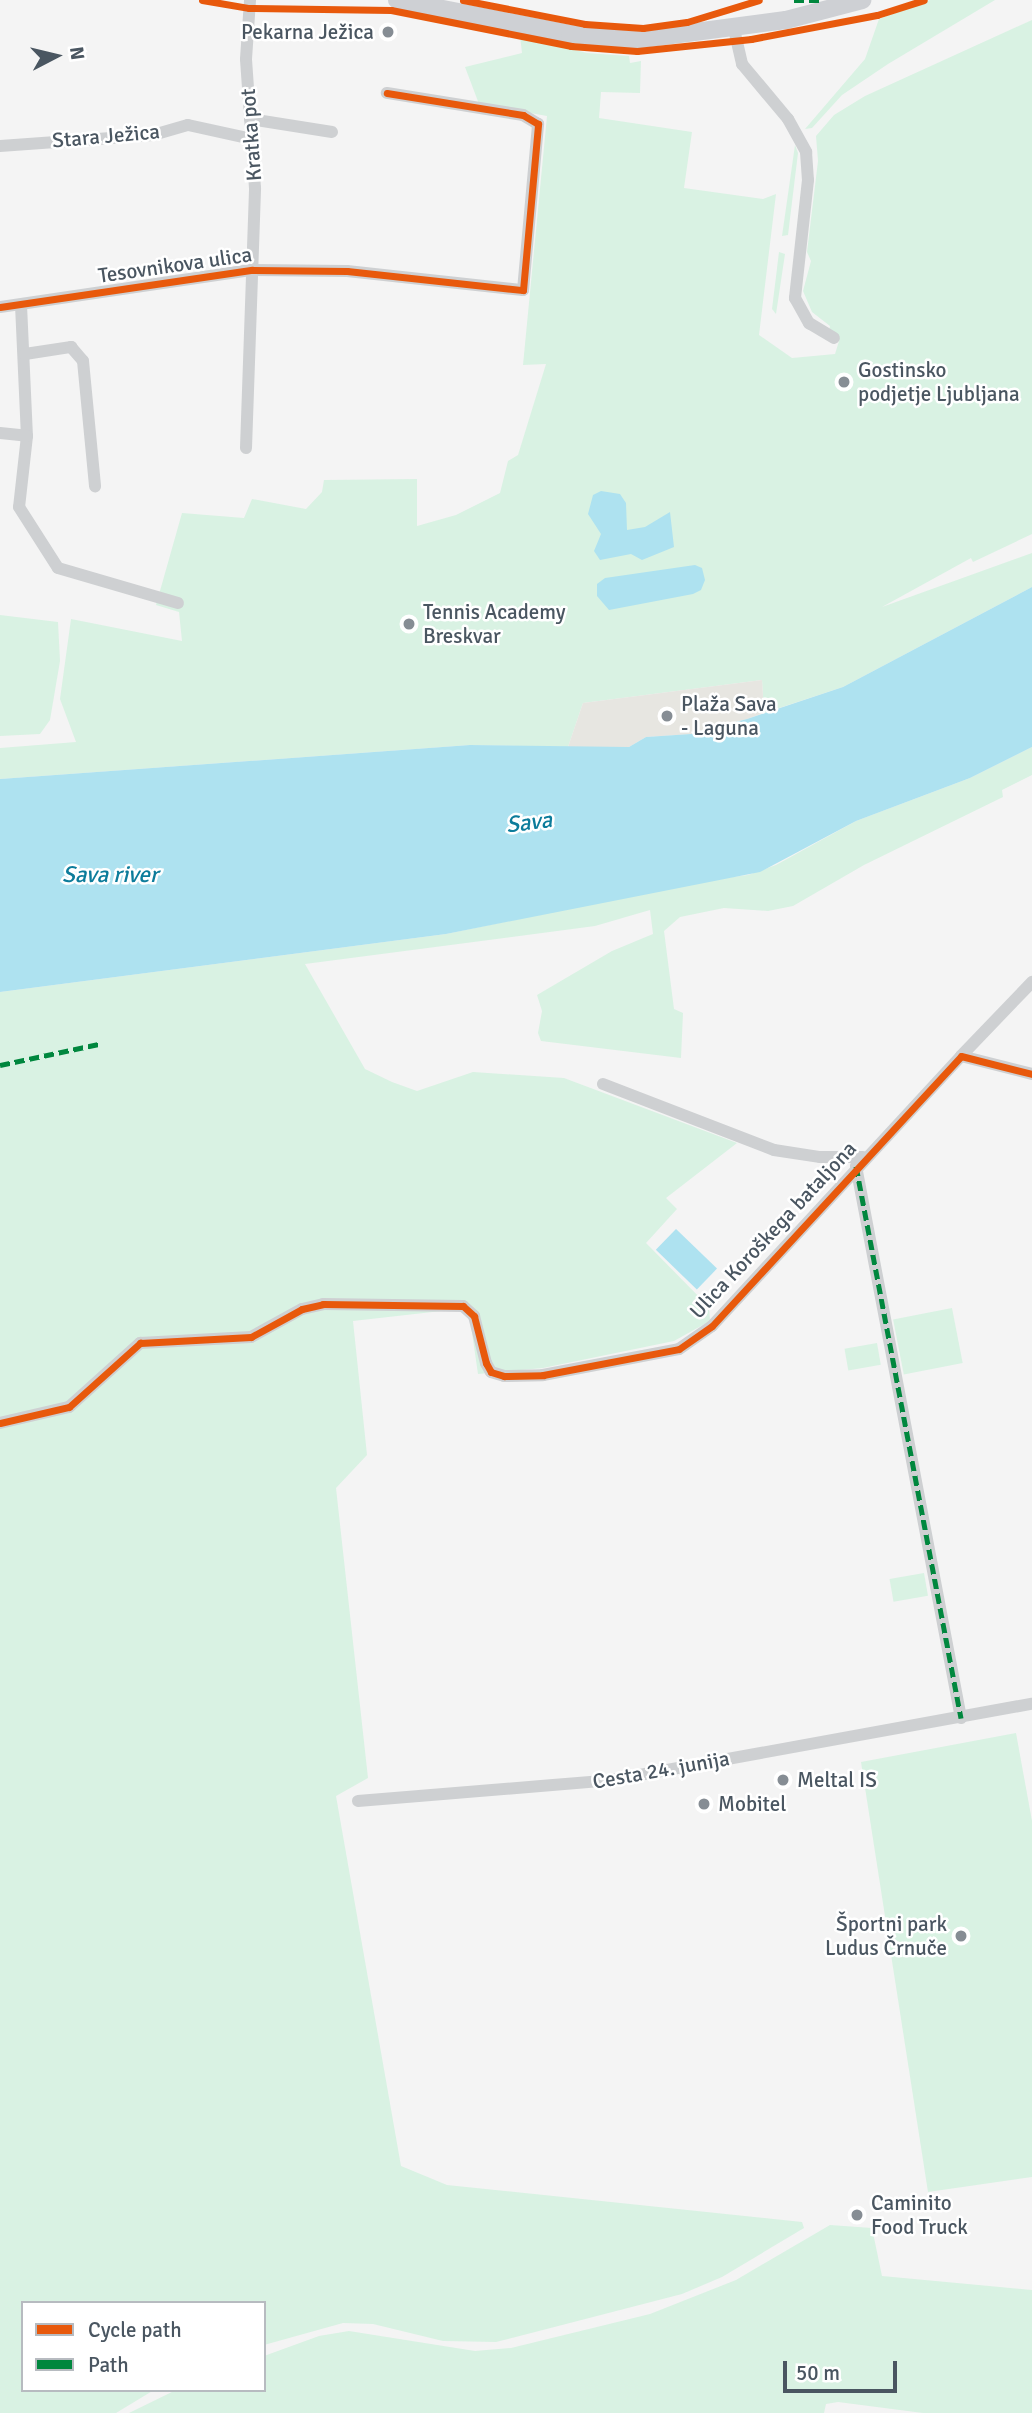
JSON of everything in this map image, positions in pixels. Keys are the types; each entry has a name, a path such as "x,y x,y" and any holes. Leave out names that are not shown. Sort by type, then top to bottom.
{"main road":[{"path":"397,0 601,38 655,39 734,29 816,14 862,0"}],"street":[{"name":"Kratka pot","path":"246,449 252,139 246,59 250,0"},
{"path":"734,29 742,64 788,119 806,152 808,180 795,298 809,323 834,338"},
{"name":"Tesovnikova ulica","path":"0,307 251,270 347,271 523,290 538,124 523,115 387,93"},
{"path":"250,119 332,132"},
{"name":"Stara Ježica","path":"0,146 153,135 188,125 252,139"},
{"path":"21,304 27,436 19,507 58,568 178,603"},
{"path":"25,354 71,347 83,361 95,485"},
{"path":"0,433 27,436"},
{"name":"Ulica Koroškega bataljona","path":"0,1423 69,1407 140,1343 251,1337 302,1309 323,1304 463,1306 474,1316 486,1363 491,1372 504,1376 543,1375 679,1349 712,1326 860,1161 1032,982"},
{"path":"961,1056 1032,1074"},
{"name":"Ulica Koroškega bataljona","path":"603,1084 774,1150 860,1161"},
{"name":"Ulica Koroškega bataljona","path":"860,1161 897,1386 961,1718"},
{"name":"Cesta 24. junija","path":"358,1801 612,1780 1032,1704"}],"green space":[{"path":"930,0 995,0 842,95 812,128 805,129 865,59 879,19"},
{"path":"1032,20 1032,534 973,562 971,558 882,607 1032,553 1032,587 843,687 764,713 762,680 583,703 568,747 470,745 0,779 0,748 76,742 60,699 71,619 182,641 179,612 156,605 182,513 244,518 252,499 306,509 322,492 324,480 417,479 417,526 456,515 500,493 508,461 518,455 546,364 523,365 547,116 479,104 465,67 522,53 520,36 587,53 629,56 630,63 641,61 640,93 601,92 599,118 692,132 684,188 763,199 776,194 759,335 792,358 835,354 839,341 828,336 830,326 812,312 803,291 811,261 807,252 818,161 816,136 834,115 865,96"},
{"path":"795,145 798,153 788,235 782,236"},
{"path":"779,252 785,254 776,314 772,309"},
{"path":"0,615 58,622 60,661 50,720 40,734 0,736"},
{"path":"1032,747 1032,775 1002,790 1003,797 864,865 793,906 768,911 724,908 680,917 664,931 674,1009 683,1013 681,1058 541,1041 538,1033 542,1011 537,995 612,951 653,934 650,910 595,926 305,964 365,1069 392,1082 417,1091 473,1072 564,1078 737,1143 666,1198 677,1209 646,1243 709,1307 710,1321 674,1341 543,1368 478,1374 470,1319 459,1309 353,1321 367,1455 336,1488 368,1778 336,1796 401,2166 447,2185 802,2222 804,2228 722,2277 682,2294 496,2342 443,2341 373,2324 343,2323 266,2344 266,2301 21,2301 21,2392 151,2392 116,2413 0,2413 0,992 446,934 701,881 748,875 776,865 856,821 970,778"},
{"path":"952,1308 963,1363 904,1374 893,1319"},
{"path":"877,1343 881,1365 848,1370 845,1349"},
{"path":"924,1573 928,1596 894,1602 890,1579"},
{"name":"Športni park Ludus Črnuče","path":"1016,1733 1032,1821 1032,2177 928,2192 861,1762"},
{"path":"830,2225 872,2228 882,2276 1032,2290 1032,2413 923,2413 838,2402 826,2404 824,2413 129,2413 172,2392 266,2392 266,2355 319,2336 349,2331 475,2351 511,2348 650,2314 736,2280"}],"sand":[{"name":"Plaža Sava - Laguna","path":"762,680 764,713 747,719 692,734 646,737 629,747 568,747 583,703"}],"water":[{"path":"601,491 620,494 626,503 627,530 645,527 670,512 674,547 642,560 631,554 600,560 594,551 601,534 588,514 593,495"},
{"path":"695,565 702,568 705,580 701,590 693,594 609,610 597,596 597,584 605,578"},
{"name":"Sava river","path":"1032,587 1032,747 970,778 856,821 760,872 446,934 0,992 0,779 470,745 629,747 646,737 691,734 747,719 843,687"},
{"path":"676,1229 717,1269 697,1289 656,1250"}],"marked path":[{"path":"794,0 822,0"},
{"path":"0,1065 99,1044"},
{"path":"856,1166 961,1718"}],"cycle path":[{"path":"202,0 249,8 391,10 571,46 637,51 751,39 877,15 924,0"},
{"path":"463,0 585,24 643,28 687,22 759,0"},
{"path":"0,307 252,270 347,271 523,290 538,124 523,115 387,93"},
{"path":"0,1423 69,1407 140,1343 251,1337 302,1309 323,1304 463,1306 474,1316 486,1363 491,1372 504,1376 543,1375 679,1349 712,1326 961,1056 1032,1074"}],"place":[{"name":"Pekarna Ježica","path":"388,32"},
{"name":"Gostinsko podjetje Ljubljana","path":"844,382"},
{"name":"Tennis Academy Breskvar","path":"409,624"},
{"name":"Plaža Sava - Laguna","path":"667,716"},
{"name":"Meltal IS","path":"783,1780"},
{"name":"Mobitel","path":"704,1804"},
{"name":"Športni park Ludus Črnuče","path":"961,1936"},
{"name":"Caminito Food Truck","path":"857,2215"}],"water label":[{"name":"Sava","path":"529,823"}]}
